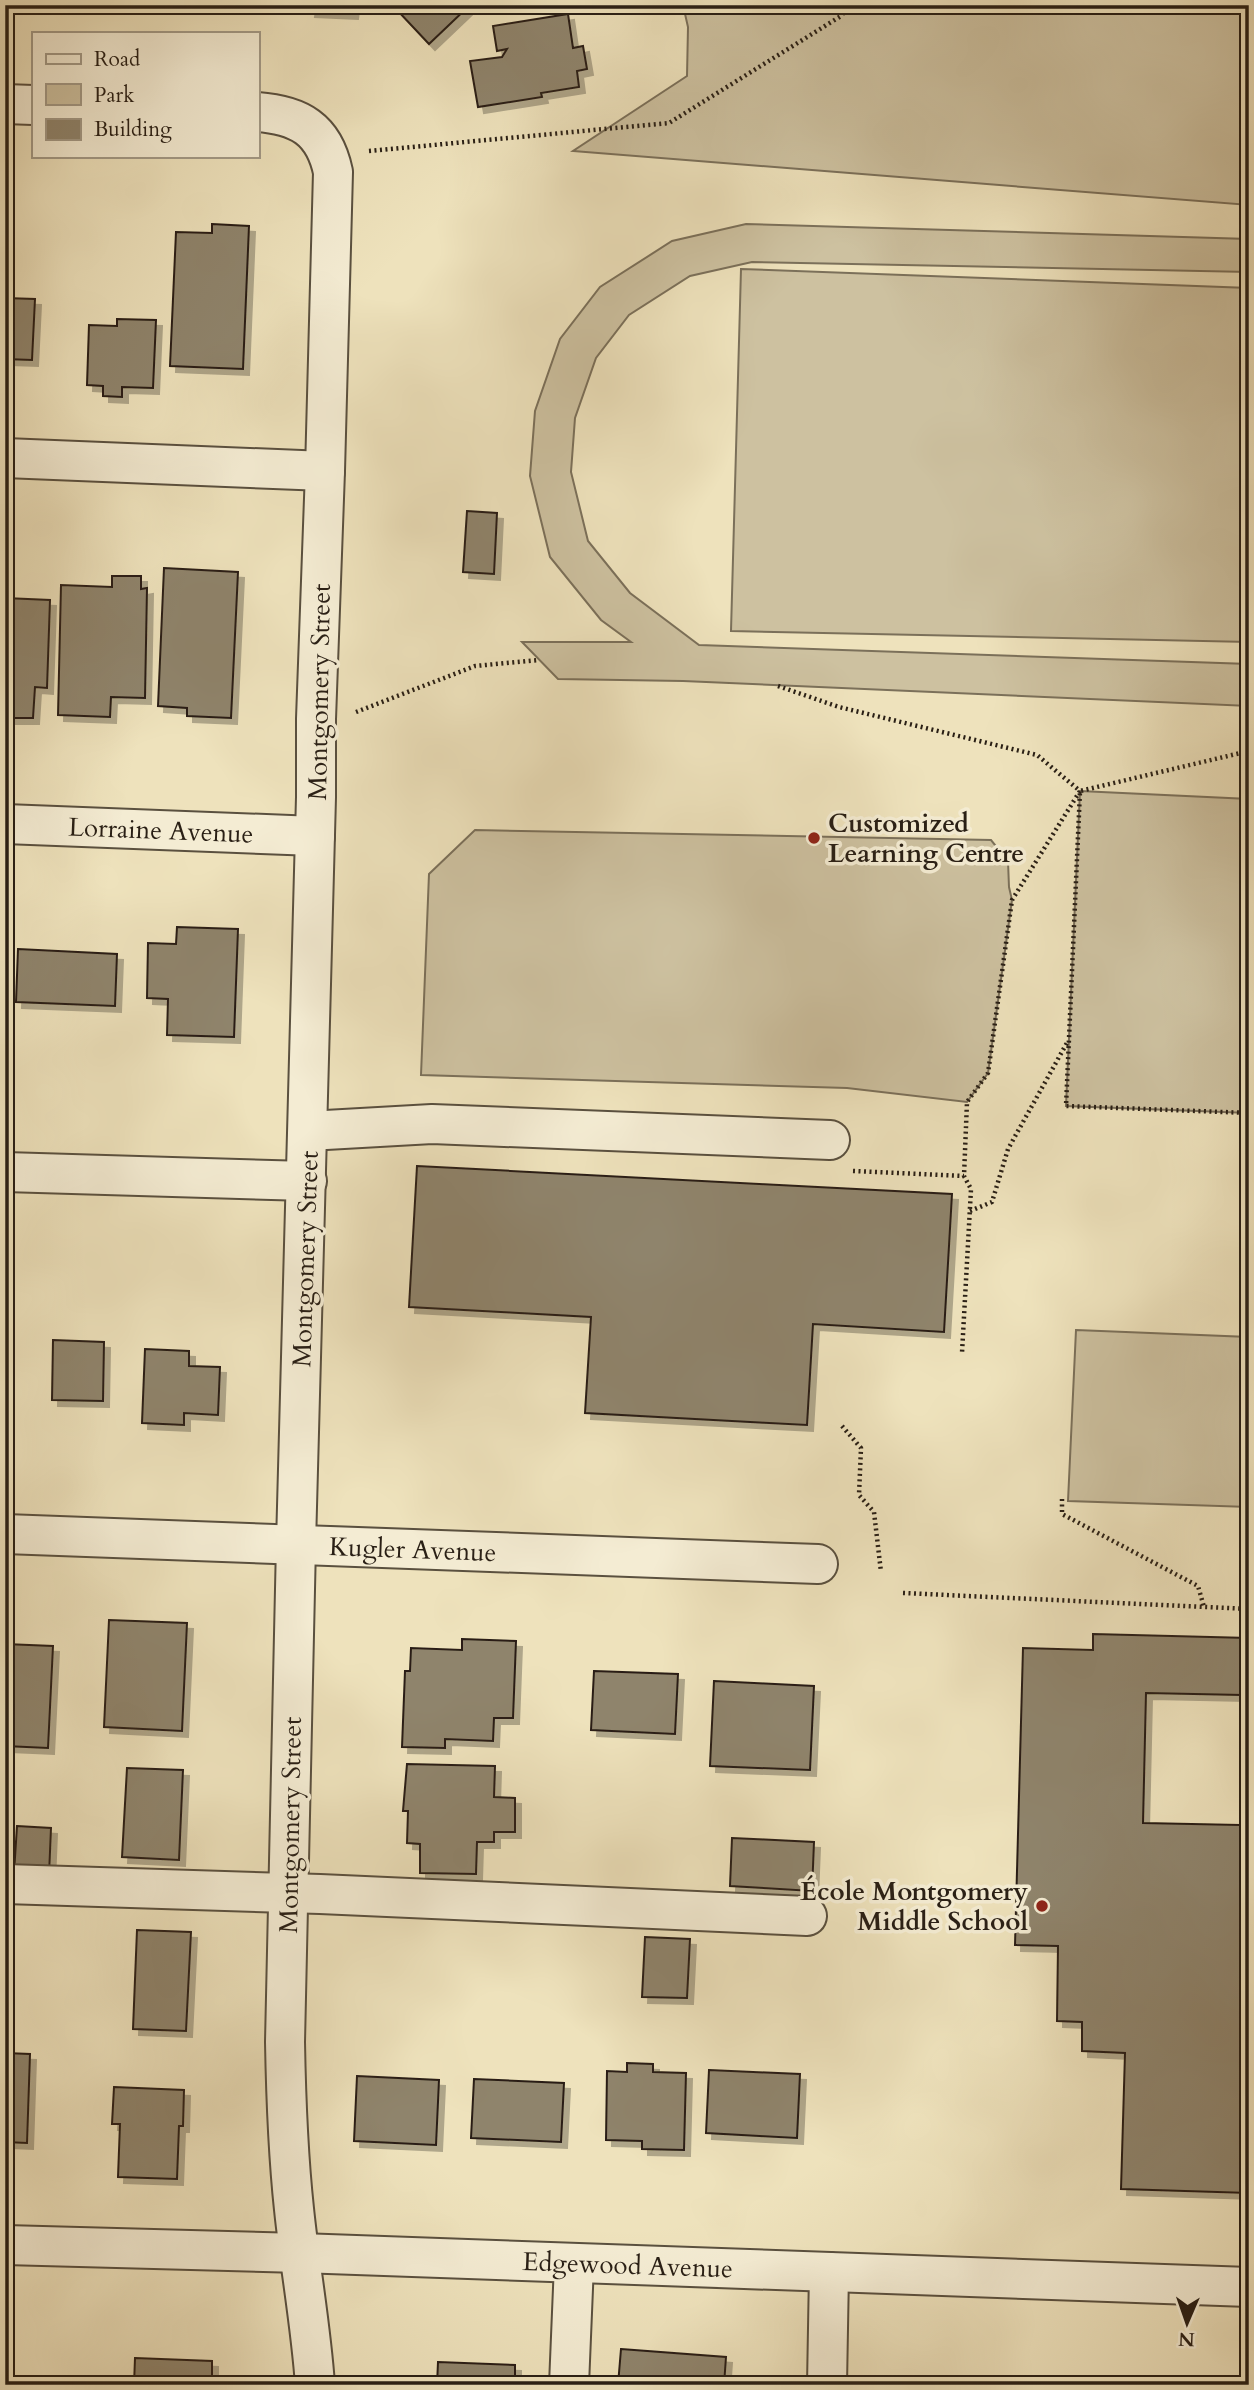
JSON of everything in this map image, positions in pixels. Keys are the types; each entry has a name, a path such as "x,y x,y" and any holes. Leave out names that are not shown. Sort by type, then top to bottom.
{"street":[{"path":"5,104 32,105"},
{"name":"Montgomery Street","path":"259,112 291,117 317,135 326,147 333,172 326,471 316,719 285,2042 294,2210 311,2334 315,2385"},
{"path":"5,458 326,471"},
{"name":"Lorraine Avenue","path":"5,824 315,836"},
{"path":"308,1131 432,1124 830,1140"},
{"path":"5,1172 307,1181"},
{"name":"Kugler Avenue","path":"5,1534 818,1564"},
{"path":"5,1884 288,1893 807,1916"},
{"name":"Edgewood Avenue","path":"5,2245 1249,2287"},
{"path":"569,2385 574,2264"},
{"path":"827,2385 829,2272"}],"path":[{"path":"365,151 669,124 841,16 850,5"},
{"path":"316,719 360,711 475,666 539,660"},
{"path":"778,686 839,707 1037,755 1080,791"},
{"path":"962,1353 971,1189 964,1177 967,1102 988,1073 1012,900 1080,791 1249,751"},
{"path":"1080,791 1066,1106 1249,1113"},
{"path":"970,1210 992,1202 1008,1149 1069,1038"},
{"path":"842,1426 861,1448 859,1495 874,1513 881,1572"},
{"path":"1062,1499 1062,1514 1198,1586 1204,1607"},
{"path":"903,1593 1249,1609"}],"green space":[{"path":"683,5 1249,5 1249,205 573,151 687,76 688,27"},
{"path":"746,224 1249,239 1249,272 752,262 690,276 629,315 596,358 575,418 571,472 588,541 630,593 699,645 1249,664 1249,706 683,681 558,679 522,642 631,642 601,620 550,557 530,476 535,411 560,339 600,287 672,241"},
{"path":"741,269 1249,288 1249,642 731,631"},
{"path":"1080,791 1249,799 1249,1113 1066,1106"},
{"path":"475,830 991,840 1008,861 1012,900 988,1073 967,1102 847,1088 421,1075 429,874"},
{"path":"1076,1330 1249,1337 1249,1507 1068,1501"}],"building":[{"path":"310,5 353,5 352,13 309,11"},
{"path":"402,5 470,5 429,44 397,10"},
{"path":"568,14 573,48 583,46 587,69 577,71 579,87 541,93 542,97 478,107 470,61 502,57 507,49 497,51 493,26"},
{"path":"212,224 249,226 243,369 170,366 176,232 212,233"},
{"path":"5,298 35,299 32,360 5,359"},
{"path":"117,319 156,320 153,388 122,387 122,397 103,396 103,386 87,385 89,325 117,326"},
{"path":"467,511 497,513 494,574 463,572"},
{"path":"164,568 238,572 231,718 187,716 187,708 158,706"},
{"path":"112,576 141,576 141,589 147,588 145,698 111,697 110,717 58,715 61,585 112,587"},
{"path":"5,598 50,600 47,688 35,687 33,718 5,718"},
{"path":"177,927 238,929 234,1037 167,1035 168,999 147,998 148,943 176,944"},
{"path":"18,949 117,954 115,1006 16,1002"},
{"path":"417,1166 952,1194 944,1332 813,1324 807,1425 585,1413 591,1317 409,1307"},
{"path":"53,1340 104,1342 103,1401 52,1400"},
{"path":"145,1349 189,1351 189,1366 220,1367 218,1415 184,1413 184,1425 142,1423"},
{"path":"109,1620 187,1623 182,1731 104,1727"},
{"path":"1093,1634 1249,1638 1249,2193 1121,2189 1125,2053 1082,2051 1082,2022 1057,2021 1058,1946 1015,1945 1023,1648 1093,1650","holes":["1146,1693 1242,1695 1240,1825 1143,1823"]},
{"path":"462,1639 516,1641 513,1718 494,1718 493,1741 445,1739 445,1748 402,1747 405,1671 410,1671 411,1648 462,1650"},
{"path":"5,1644 53,1646 48,1748 5,1746"},
{"path":"594,1671 678,1674 675,1734 591,1730"},
{"path":"714,1681 814,1686 810,1770 710,1766"},
{"path":"407,1764 495,1766 494,1797 515,1798 515,1832 494,1832 494,1842 477,1842 476,1874 420,1873 420,1844 407,1843 408,1811 403,1811"},
{"path":"127,1768 183,1770 179,1860 122,1857"},
{"path":"17,1826 51,1828 49,1875 14,1873"},
{"path":"732,1838 814,1842 812,1891 730,1886"},
{"path":"137,1930 191,1932 186,2031 133,2029"},
{"path":"645,1937 690,1939 687,1998 642,1997"},
{"path":"5,2053 30,2054 27,2143 5,2142"},
{"path":"627,2063 653,2064 653,2072 686,2073 684,2150 642,2149 642,2141 606,2140 607,2071 627,2072"},
{"path":"709,2070 800,2074 797,2138 706,2133"},
{"path":"357,2076 439,2080 436,2145 354,2141"},
{"path":"474,2079 564,2083 561,2142 471,2138"},
{"path":"114,2087 184,2090 183,2126 179,2126 177,2179 118,2177 120,2124 112,2124"},
{"path":"621,2349 726,2357 724,2385 618,2385"},
{"path":"135,2358 212,2361 212,2385 134,2385"},
{"path":"438,2362 515,2365 515,2385 437,2385"},
{"path":"1011,2377 1089,2381 1089,2385 1010,2385"}],"place":[{"name":"Customized Learning Centre","path":"814,838"},
{"name":"École Montgomery Middle School","path":"1042,1906"}]}
